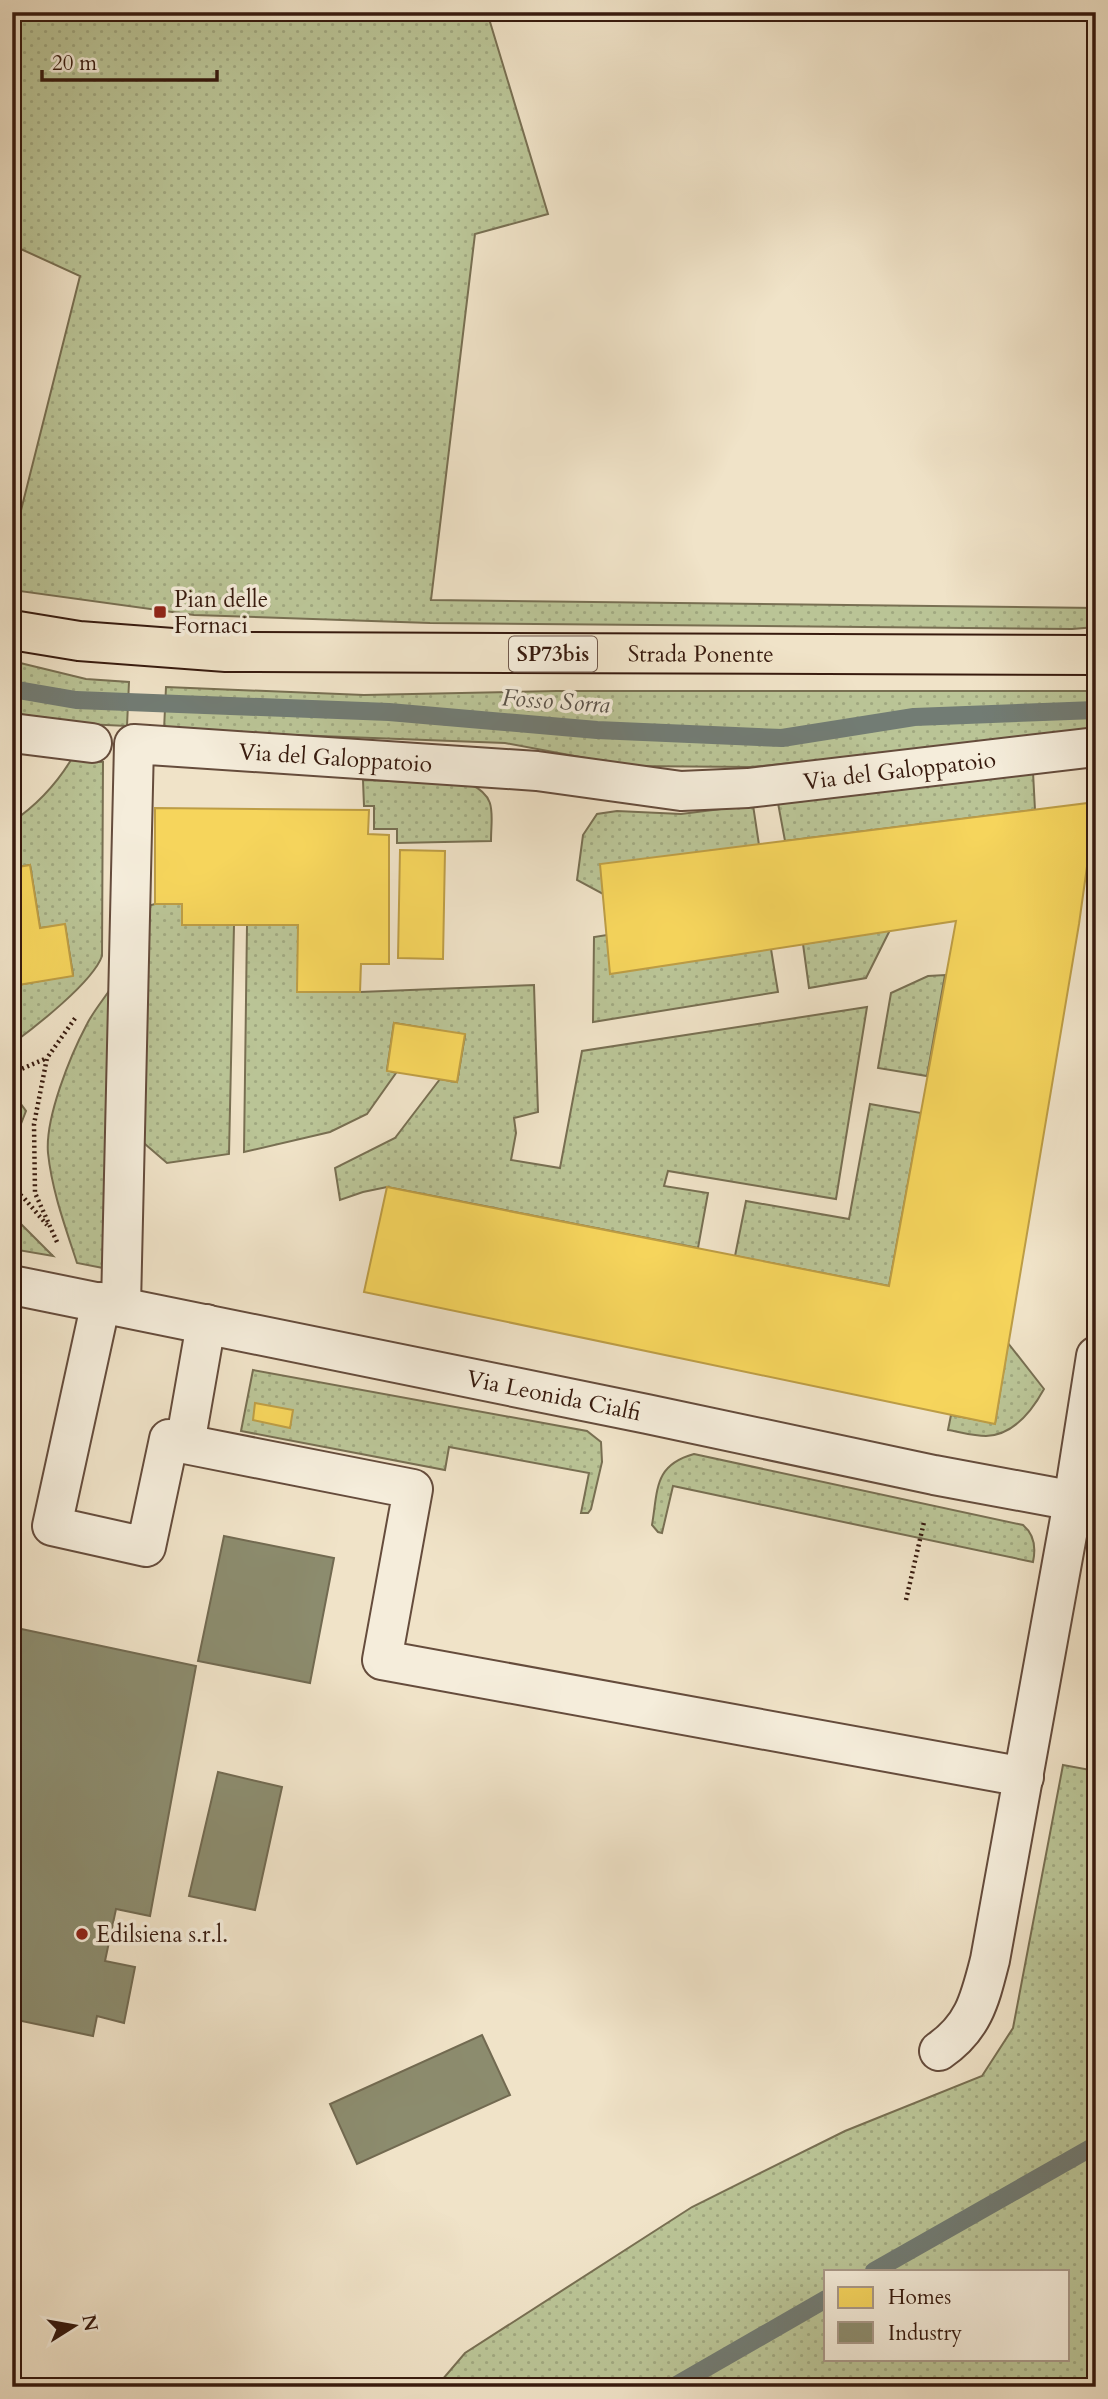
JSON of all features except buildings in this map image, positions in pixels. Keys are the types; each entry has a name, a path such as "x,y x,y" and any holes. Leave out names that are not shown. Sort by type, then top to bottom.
{"main road":[{"name":"Strada Ponente","path":"12,630 79,641 226,652 1096,654"}],"street":[{"path":"12,733 92,743"},
{"name":"Via del Galoppatoio","path":"111,1303 134,744 537,771 681,791 748,788 1096,747"},
{"name":"Via Leonida Cialfi","path":"12,1285 111,1303 1084,1504"},
{"path":"111,1303 52,1526 146,1546 169,1439 414,1489 382,1660 1024,1777"},
{"path":"185,1444 206,1324"},
{"path":"939,2052 956,2039 971,2018 990,1960 1024,1777 1084,1504 1096,1356"}],"path":[{"path":"63,1254 35,1193 34,1124 47,1058 77,1015"},
{"path":"12,1073 47,1058"},
{"path":"12,1188 51,1230"},
{"path":"906,1600 923,1524"}],"green space":[{"path":"12,12 487,12 548,214 475,234 431,600 1096,608 1096,627 1072,629 430,623 194,615 12,590 12,546 80,276 12,245"},
{"path":"12,661 86,679 129,682 127,726 84,724 12,713"},
{"path":"166,687 364,695 557,691 1096,691 1096,733 751,767 628,766 505,743 164,730"},
{"path":"71,760 103,762 102,956 76,991 12,1044 12,986 73,975 65,925 40,928 30,865 14,868 12,822 45,794"},
{"path":"1033,772 1035,810 785,841 778,803"},
{"path":"363,780 470,784 479,789 489,801 492,815 491,841 397,843 397,829 374,829 374,806 364,806"},
{"path":"753,805 759,845 603,894 577,880 583,835 597,814 617,811 681,814"},
{"path":"155,904 182,904 182,925 234,925 229,1154 167,1163 138,1138 144,907"},
{"path":"247,925 298,925 298,992 534,985 538,1112 514,1118 516,1133 511,1160 560,1168 582,1051 867,1007 836,1199 668,1171 664,1186 708,1193 698,1248 387,1187 340,1200 335,1168 395,1138 440,1079 457,1082 465,1035 394,1023 387,1070 396,1073 367,1114 330,1132 244,1152"},
{"path":"890,930 866,978 809,988 803,944"},
{"path":"607,935 771,949 778,992 593,1022 594,937"},
{"path":"945,975 927,1076 878,1068 891,993 928,976"},
{"path":"111,988 103,1268 77,1263 53,1181 48,1139 60,1087 73,1053 89,1020"},
{"path":"12,1092 26,1111 12,1147"},
{"path":"870,1104 921,1113 889,1286 735,1256 746,1201 849,1219"},
{"path":"12,1215 53,1256 12,1249"},
{"path":"1008,1343 1044,1389 1034,1405 1021,1420 996,1435 981,1436 948,1430 951,1415 995,1423"},
{"path":"253,1370 587,1431 601,1442 602,1462 591,1509 588,1513 581,1513 589,1473 449,1447 445,1470 241,1431"},
{"path":"694,1454 1023,1525 1034,1542 1033,1562 673,1486 662,1533 658,1532 652,1525 660,1480 671,1465"},
{"path":"1063,1765 1096,1771 1096,2387 436,2387 465,2353 692,2207 845,2131 982,2076 1013,2028"}],"waterway":[{"name":"Fosso Sorra","path":"12,689 76,700 389,712 597,730 782,738 914,717 1096,710"},
{"path":"876,2270 1096,2145"},
{"path":"673,2387 824,2300"}],"place":[{"name":"Pian delle Fornaci","path":"160,612"},
{"name":"Edilsiena s.r.l.","path":"82,1934"}]}
